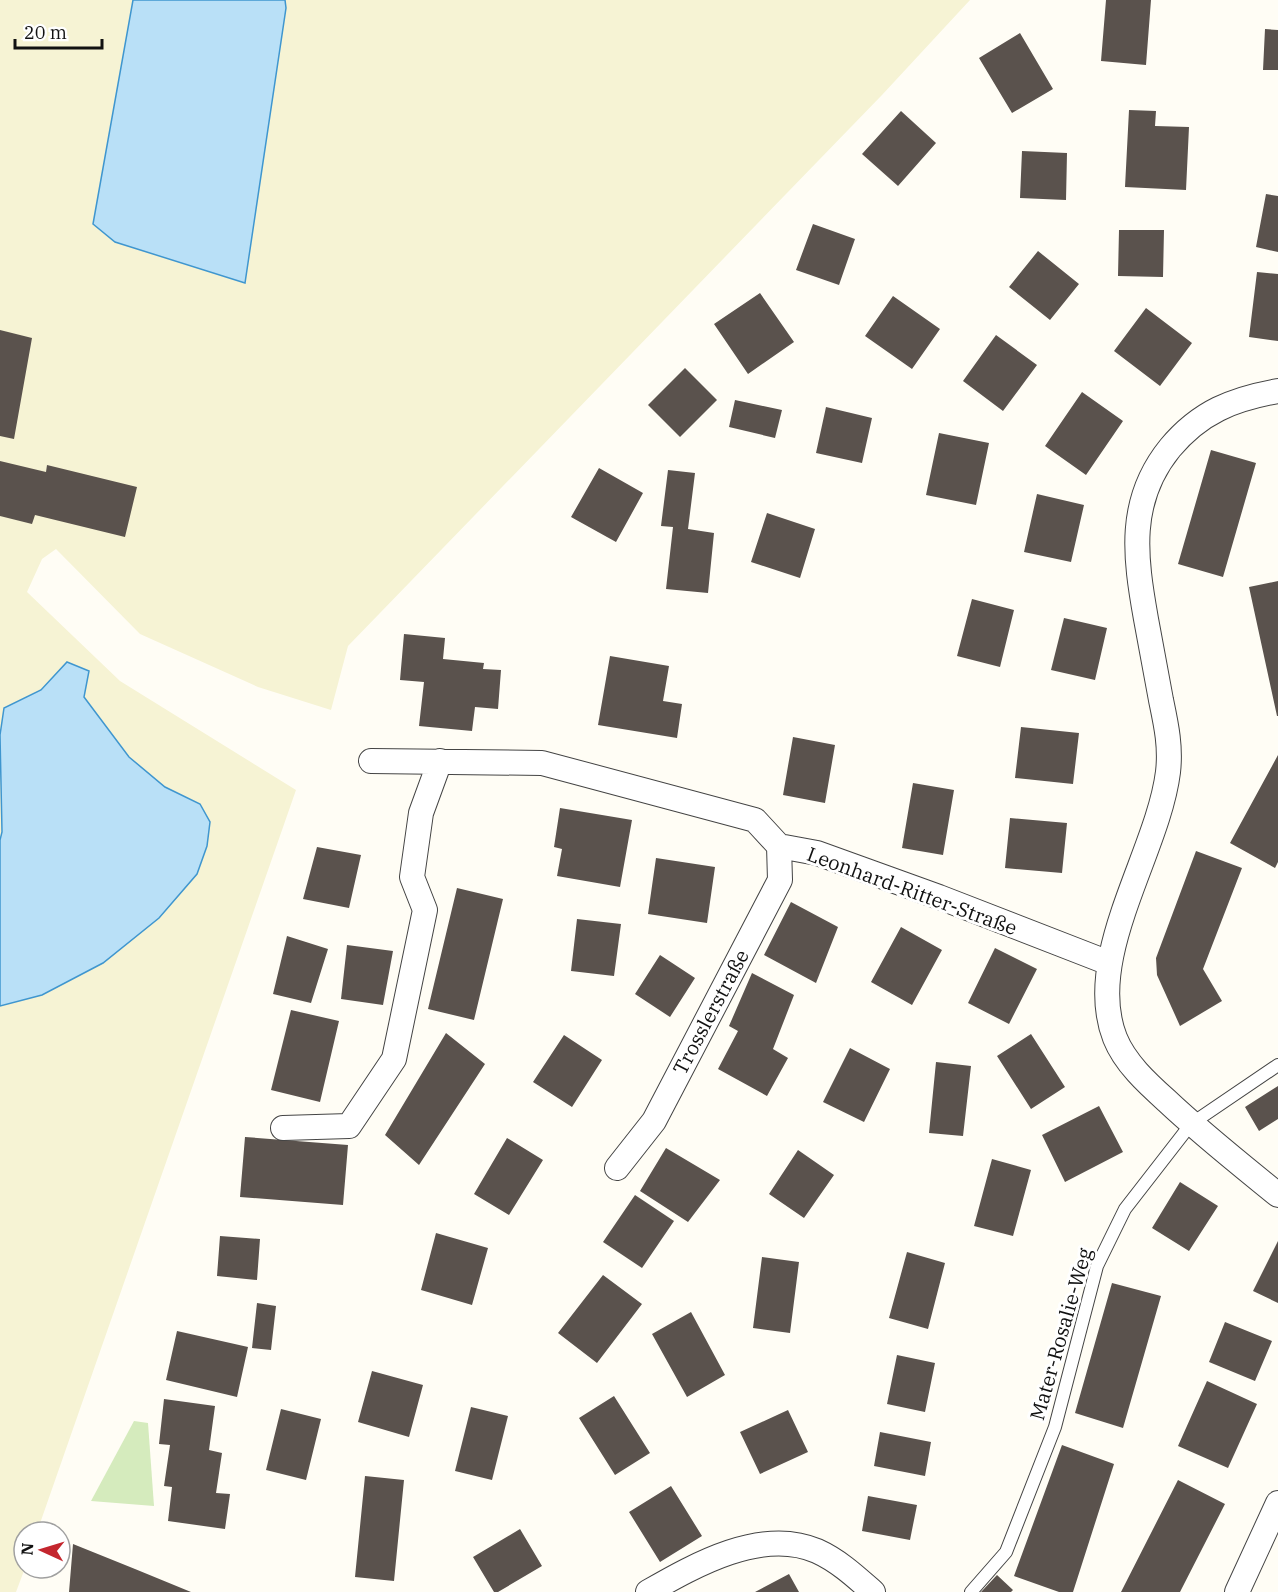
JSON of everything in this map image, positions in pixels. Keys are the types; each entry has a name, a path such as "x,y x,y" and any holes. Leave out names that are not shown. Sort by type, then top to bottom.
{"street":[{"path":"1278,391 1249,396 1223,405 1198,420 1165,454 1154,470 1143,494 1136,539 1140,586 1170,747 1162,801 1118,928 1109,963 1108,999 1114,1037 1126,1060 1191,1124 1278,1195"},
{"name":"Leonhard-Ritter-Straße","path":"371,761 542,763 570,769 755,820 780,846 828,857 1109,963"},
{"path":"283,1128 348,1126 394,1059 425,910 412,878 421,813 441,761"},
{"name":"Trosslerstraße","path":"617,1168 654,1121 780,880 780,846"},
{"path":"1237,1592 1278,1503"},
{"path":"648,1592 720,1554 750,1547 785,1544 816,1551 845,1568 873,1592"}],"lane":[{"name":"Mater-Rosalie-Weg","path":"971,1592 1006,1552 1054,1427 1097,1266 1125,1209 1191,1124 1278,1065"}],"shaded area":[{"path":"0,0 970,0 882,95 348,646 331,710 258,687 140,634 56,549 42,559 27,592 120,681 296,790 41,1520 12,1520 12,1580 20,1580 16,1592 0,1592"}],"green space":[{"path":"134,1421 148,1423 154,1506 91,1501"}],"water":[{"path":"133,0 285,0 286,8 245,283 115,242 93,224"},
{"path":"67,662 89,671 84,697 129,757 165,787 200,804 210,822 207,846 197,874 159,918 103,963 42,995 0,1006 0,840 2,832 0,735 4,708 41,690"}],"building":[{"path":"1106,0 1151,0 1146,65 1101,61"},
{"path":"1265,29 1278,30 1278,70 1263,70"},
{"path":"1020,33 1053,89 1012,113 979,58"},
{"path":"1129,110 1156,111 1155,126 1189,127 1186,190 1125,187"},
{"path":"901,111 936,143 898,186 862,154"},
{"path":"1022,151 1067,153 1066,200 1020,198"},
{"path":"1266,194 1278,196 1278,252 1256,247"},
{"path":"813,224 855,239 839,285 796,270"},
{"path":"1119,230 1164,230 1163,277 1118,276"},
{"path":"1038,251 1079,284 1050,320 1009,287"},
{"path":"1257,272 1278,274 1278,341 1249,337"},
{"path":"760,293 794,342 748,374 714,324"},
{"path":"893,296 940,329 912,369 865,336"},
{"path":"1146,308 1192,343 1160,386 1114,351"},
{"path":"0,330 32,338 14,439 0,436"},
{"path":"996,335 1037,365 1003,411 963,381"},
{"path":"685,368 717,400 680,437 648,405"},
{"path":"1082,392 1123,421 1086,475 1045,446"},
{"path":"735,400 782,410 775,438 729,427"},
{"path":"826,407 872,418 862,463 816,453"},
{"path":"939,433 989,443 976,505 926,495"},
{"path":"1211,450 1256,463 1223,577 1178,564"},
{"path":"0,461 46,472 47,465 137,487 125,537 35,515 32,524 0,516"},
{"path":"599,468 643,493 616,542 571,517"},
{"path":"668,470 695,473 688,529 714,533 708,593 666,589 673,527 661,526"},
{"path":"1037,494 1084,505 1071,562 1024,552"},
{"path":"767,513 815,529 800,578 751,562"},
{"path":"1278,581 1278,716 1277,716 1249,587"},
{"path":"972,599 1014,610 1000,667 957,656"},
{"path":"1064,618 1107,628 1095,680 1051,670"},
{"path":"404,634 445,638 443,659 484,663 483,669 501,670 498,709 475,707 472,731 419,726 424,682 400,680"},
{"path":"610,656 669,666 663,701 682,704 677,738 598,725"},
{"path":"1021,727 1079,733 1073,784 1015,778"},
{"path":"793,737 835,745 825,803 783,795"},
{"path":"1278,755 1278,862 1275,868 1230,843"},
{"path":"913,783 954,790 943,855 902,848"},
{"path":"560,808 632,820 620,887 557,876 562,849 554,847"},
{"path":"1010,818 1067,823 1062,873 1005,868"},
{"path":"317,847 361,855 349,908 303,899"},
{"path":"1196,851 1242,868 1203,969 1222,1001 1180,1026 1157,975 1156,958"},
{"path":"656,858 715,867 707,923 648,914"},
{"path":"457,888 503,899 474,1020 428,1009"},
{"path":"791,902 838,927 816,983 764,955"},
{"path":"577,919 621,924 614,976 571,971"},
{"path":"901,927 942,950 912,1005 871,982"},
{"path":"287,936 328,949 311,1003 273,994"},
{"path":"347,945 393,951 383,1005 341,999"},
{"path":"995,948 1037,969 1009,1024 968,1003"},
{"path":"660,955 695,978 670,1017 635,994"},
{"path":"752,973 794,995 773,1049 788,1058 767,1096 718,1069 738,1031 729,1026"},
{"path":"291,1010 339,1021 320,1102 271,1090"},
{"path":"446,1033 485,1064 419,1165 385,1135"},
{"path":"1031,1034 1065,1087 1031,1109 997,1056"},
{"path":"564,1035 602,1060 572,1107 533,1082"},
{"path":"850,1048 890,1069 864,1122 823,1102"},
{"path":"936,1062 971,1066 963,1136 929,1133"},
{"path":"1278,1086 1278,1119 1259,1131 1245,1107"},
{"path":"1099,1106 1123,1152 1065,1182 1042,1135"},
{"path":"245,1137 348,1145 343,1205 240,1197"},
{"path":"507,1138 543,1160 509,1215 474,1194"},
{"path":"666,1148 720,1180 688,1222 640,1191"},
{"path":"798,1150 834,1175 804,1218 769,1194"},
{"path":"992,1159 1031,1170 1013,1236 974,1226"},
{"path":"1180,1182 1218,1206 1189,1251 1152,1228"},
{"path":"635,1195 674,1221 642,1268 603,1242"},
{"path":"436,1233 488,1248 472,1305 421,1290"},
{"path":"220,1236 260,1239 257,1280 217,1276"},
{"path":"1278,1241 1278,1303 1253,1291"},
{"path":"907,1252 945,1263 928,1329 889,1318"},
{"path":"762,1257 799,1262 790,1333 753,1328"},
{"path":"603,1275 642,1304 597,1363 558,1333"},
{"path":"1112,1283 1161,1296 1123,1428 1075,1413"},
{"path":"257,1303 276,1306 271,1350 252,1348"},
{"path":"691,1312 725,1375 687,1397 652,1334"},
{"path":"1225,1322 1272,1341 1255,1381 1209,1362"},
{"path":"177,1331 248,1347 237,1397 166,1380"},
{"path":"897,1355 935,1363 925,1412 887,1404"},
{"path":"372,1371 423,1385 409,1437 358,1422"},
{"path":"1207,1381 1257,1404 1228,1468 1178,1446"},
{"path":"614,1396 650,1453 615,1475 579,1418"},
{"path":"164,1399 215,1406 209,1450 222,1453 216,1493 230,1494 225,1529 168,1521 172,1487 164,1486 170,1445 159,1444"},
{"path":"471,1407 508,1416 492,1480 455,1471"},
{"path":"281,1409 321,1419 306,1480 266,1470"},
{"path":"788,1410 808,1452 760,1474 740,1432"},
{"path":"880,1432 931,1442 925,1476 874,1466"},
{"path":"1062,1445 1114,1464 1073,1592 1059,1592 1014,1576"},
{"path":"365,1476 404,1480 394,1581 355,1577"},
{"path":"1178,1480 1225,1504 1180,1592 1121,1592"},
{"path":"671,1486 702,1536 660,1562 629,1512"},
{"path":"868,1496 917,1505 910,1540 862,1531"},
{"path":"520,1529 542,1566 498,1592 494,1592 473,1557"},
{"path":"73,1544 191,1592 69,1592 70,1580 72,1580"},
{"path":"789,1574 799,1592 755,1592"},
{"path":"997,1575 1013,1590 1011,1592 981,1592"}]}
